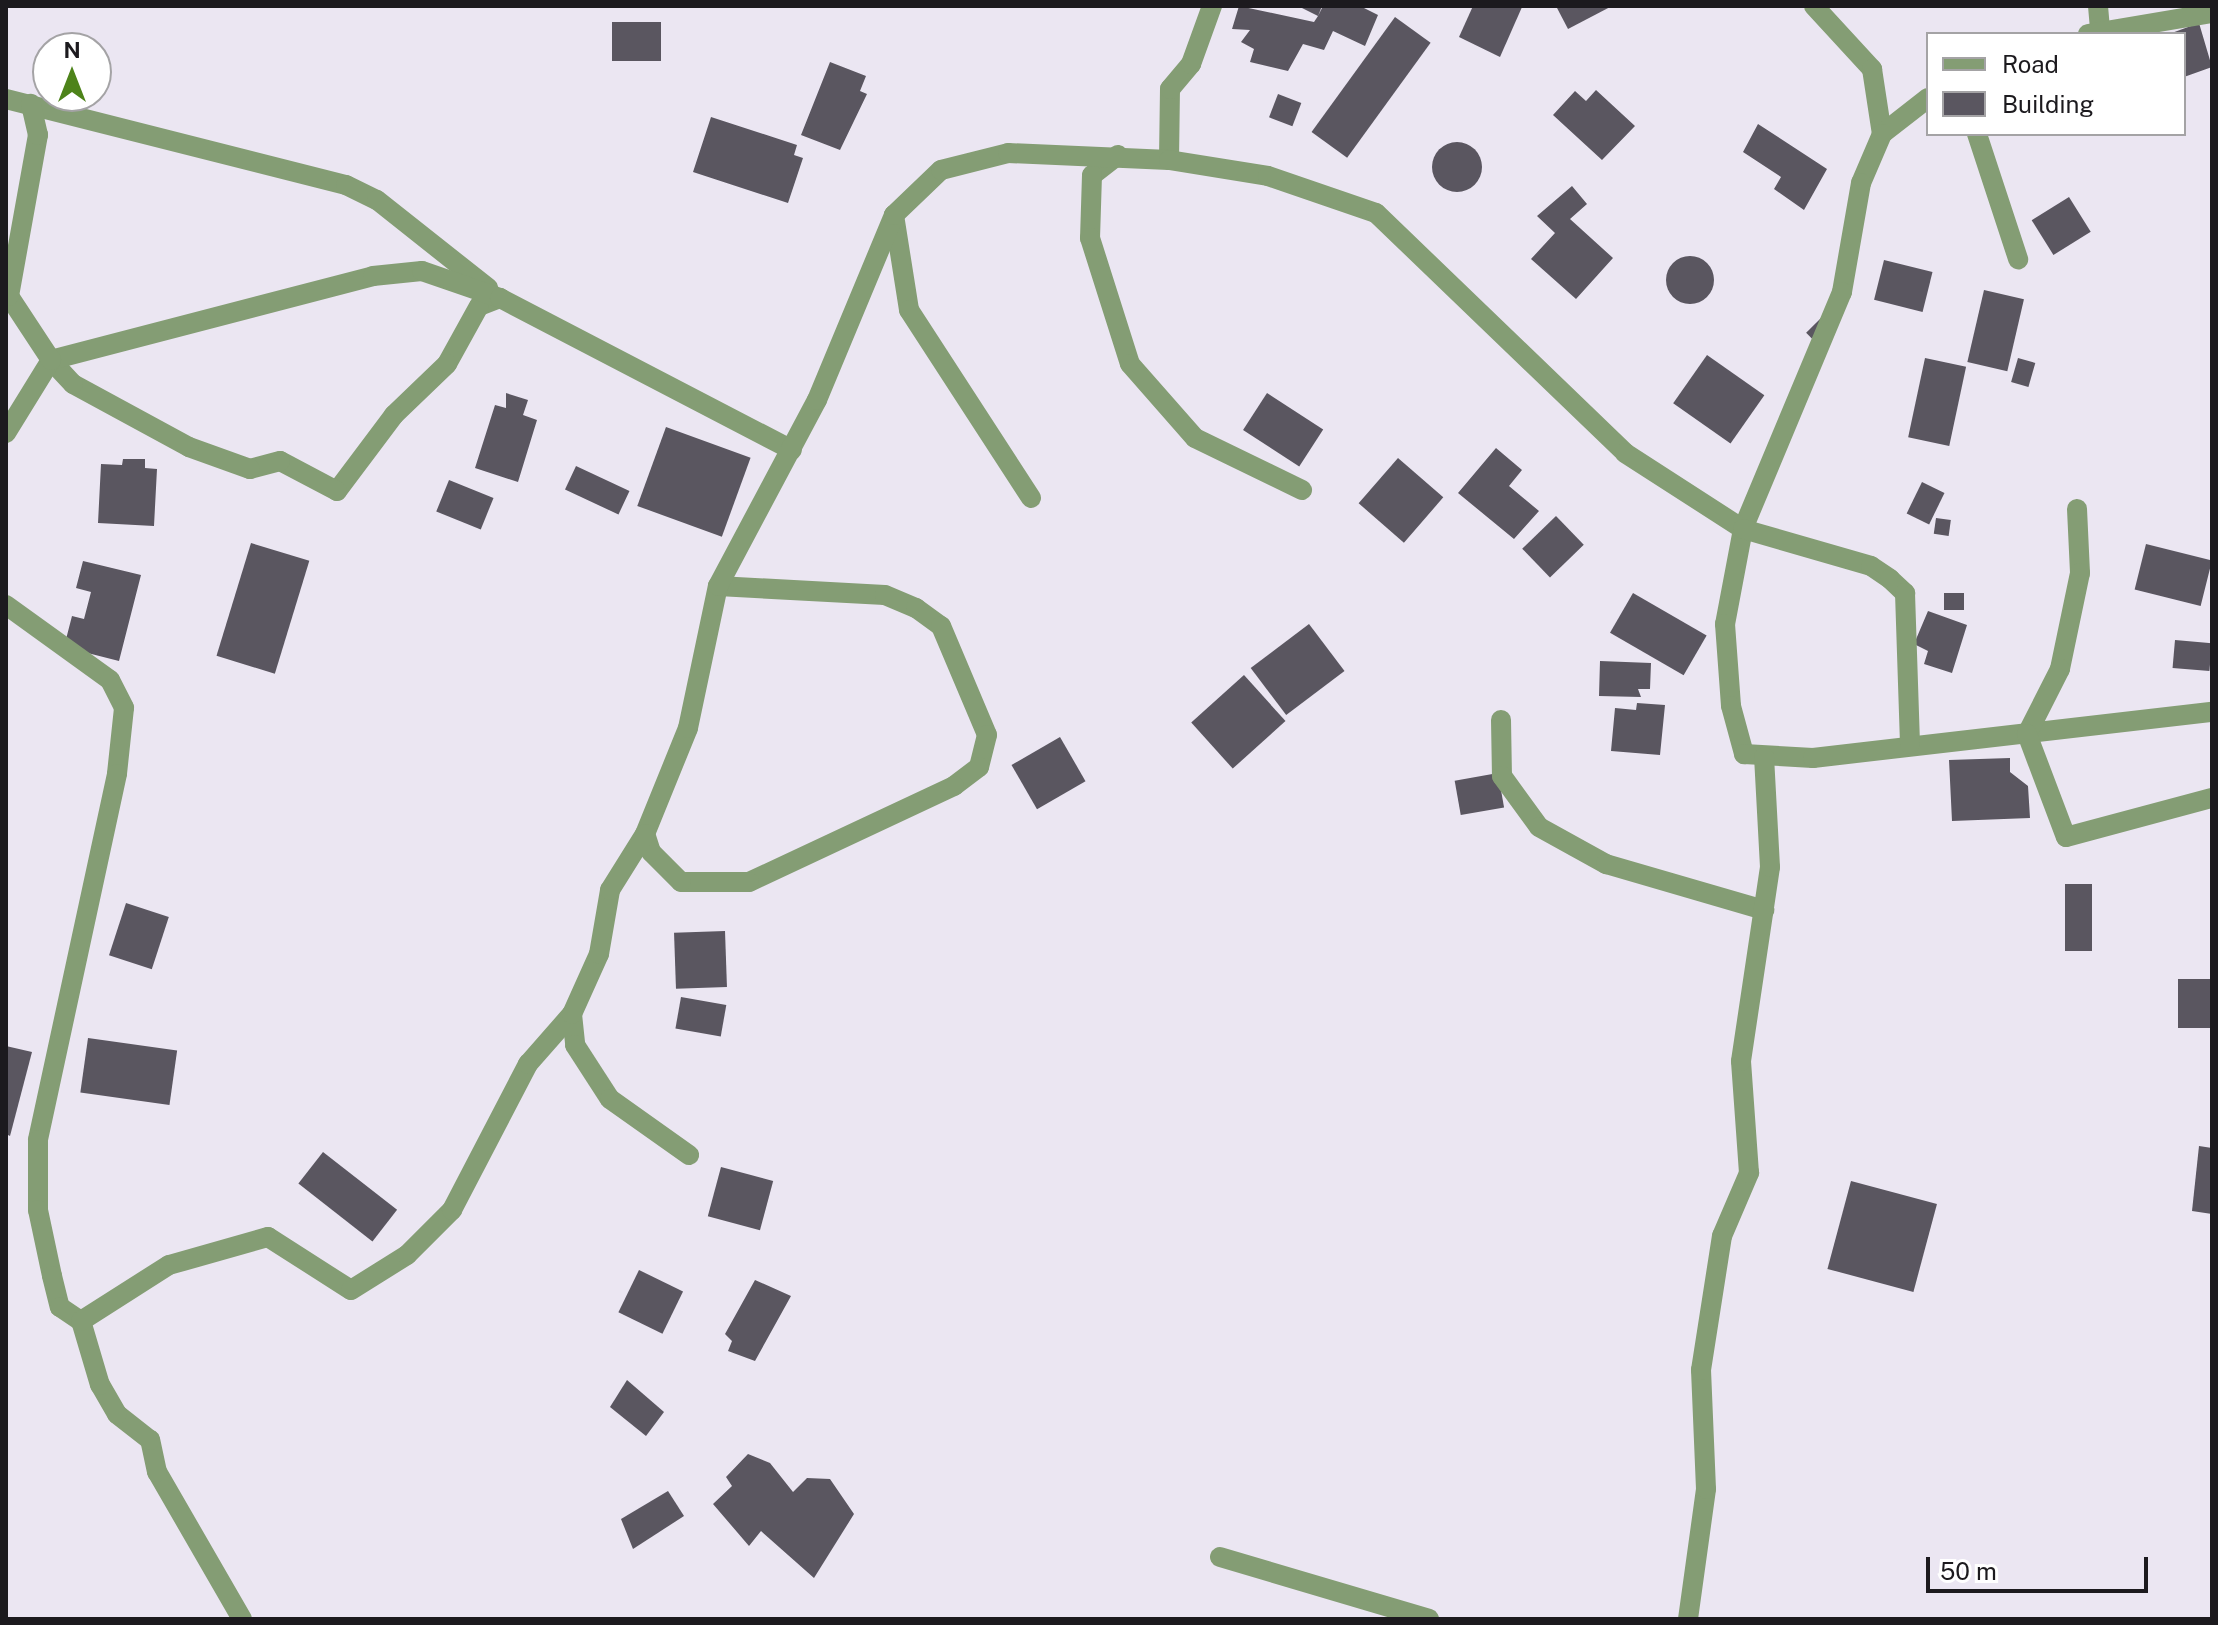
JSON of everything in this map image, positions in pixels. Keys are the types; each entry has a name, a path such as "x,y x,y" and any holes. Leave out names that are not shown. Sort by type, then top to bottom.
{"street":[{"path":"1169,160 1170,89 1191,64 1212,6"},
{"path":"1814,6 1872,69 1882,134"},
{"path":"2098,6 2094,32 2212,13"},
{"path":"6,99 346,185 377,200 500,298"},
{"path":"1926,100 1882,134 1861,183 1842,292 1743,529 1725,624 1731,706 1744,754 1764,757 2027,734 2212,712"},
{"path":"31,104 38,135 9,296 51,360 73,384 189,447 250,469 280,461 337,491 394,415 447,364 479,306 500,298"},
{"path":"1978,136 2018,259"},
{"path":"81,1321 169,1265 268,1237 351,1290 407,1255 452,1210 528,1064 572,1014 599,954 610,890 645,834 688,728 718,586 792,450 894,215 941,170 1008,153 1118,155 1169,160 1268,176 1376,213 1625,453 1743,529 1871,566 1905,593 1910,744"},
{"path":"1118,155 1092,175 1090,238 1130,364 1195,438 1302,490"},
{"path":"894,215 909,310 1031,498"},
{"path":"7,429 51,360 373,276 422,271 500,298 792,450"},
{"path":"2077,509 2080,573 2060,669 2027,734 2066,837 2212,798"},
{"path":"645,834 651,852 681,882 749,882 954,786 979,767 987,735 941,626 916,608 885,595 718,586"},
{"path":"6,605 110,680 124,708 117,774 38,1140 38,1210 52,1276 60,1307 81,1321 100,1385 117,1414 150,1440 157,1472 242,1619"},
{"path":"1501,720 1502,776 1539,827 1606,864 1764,910"},
{"path":"1688,1619 1706,1489 1701,1370 1722,1236 1749,1173 1741,1061 1770,867 1764,757"},
{"path":"572,1014 575,1045 610,1099 689,1155"},
{"path":"1220,1557 1429,1619"}],"building":[{"path":"1239,6 1314,22 1323,6 1360,6 1378,15 1365,46 1333,31 1324,50 1303,44 1288,71 1250,62 1254,49 1241,42 1250,30 1232,29"},
{"path":"1298,6 1322,6 1318,16"},
{"path":"1473,6 1522,7 1500,57 1459,37"},
{"path":"1556,6 1612,6 1568,29"},
{"path":"1395,17 1431,43 1347,158 1312,132"},
{"path":"612,22 661,22 661,61 612,61"},
{"path":"2199,23 2212,67 2186,76 2186,32 2174,32"},
{"path":"830,62 866,76 860,91 867,94 840,150 801,135"},
{"path":"1596,90 1635,126 1602,160 1553,115 1575,91 1586,101"},
{"path":"1278,94 1301,103 1292,126 1269,117"},
{"path":"711,117 797,145 794,155 803,158 788,203 693,172"},
{"path":"1758,124 1827,169 1804,210 1774,189 1781,177 1743,152"},
{"path":"1457,142 1475,149 1482,167 1475,185 1457,192 1439,185 1432,167 1439,149"},
{"path":"1572,186 1587,204 1570,219 1613,258 1576,299 1531,259 1555,233 1537,216"},
{"path":"2069,197 2091,232 2053,255 2032,220"},
{"path":"1690,256 1699,257 1707,263 1713,271 1713,289 1707,297 1699,303 1690,304 1681,303 1673,297 1667,289 1666,280 1667,271 1673,263 1681,257"},
{"path":"1884,260 1933,272 1923,312 1874,300"},
{"path":"1984,290 2024,299 2007,371 1967,362"},
{"path":"1821,318 1827,324 1812,339 1806,333"},
{"path":"1707,355 1764,395 1730,443 1673,403"},
{"path":"1925,358 1966,367 1949,446 1908,437"},
{"path":"2018,358 2035,363 2028,387 2011,382"},
{"path":"506,393 528,400 523,415 537,420 518,482 475,468 495,405 506,408"},
{"path":"1267,393 1323,429 1299,466 1243,430"},
{"path":"666,427 751,458 722,537 637,506"},
{"path":"1496,448 1522,470 1509,486 1539,511 1514,539 1458,493"},
{"path":"1398,458 1443,497 1404,543 1359,503"},
{"path":"123,459 145,459 145,468 157,469 154,526 98,523 101,464 122,465"},
{"path":"576,466 629,491 618,514 565,490"},
{"path":"449,480 494,498 481,530 436,512"},
{"path":"1922,482 1944,493 1929,524 1907,513"},
{"path":"1556,516 1584,545 1550,577 1522,549"},
{"path":"1936,518 1951,520 1949,536 1934,534"},
{"path":"251,543 309,561 275,674 217,656"},
{"path":"2146,544 2212,560 2201,606 2135,590"},
{"path":"83,561 141,575 119,661 64,647 72,616 84,619 91,592 76,588"},
{"path":"1633,593 1707,635 1684,675 1610,633"},
{"path":"1944,593 1964,593 1964,610 1944,610"},
{"path":"1928,611 1967,625 1952,673 1924,664 1928,651 1914,644"},
{"path":"1309,624 1345,671 1286,715 1251,668"},
{"path":"2175,640 2212,643 2209,671 2173,668"},
{"path":"1600,661 1651,663 1650,689 1638,689 1641,697 1599,696"},
{"path":"1244,675 1285,721 1233,769 1191,723"},
{"path":"1637,703 1665,705 1660,755 1611,751 1615,708 1636,710"},
{"path":"1060,737 1086,781 1037,809 1012,765"},
{"path":"2010,758 2010,772 2028,786 2030,818 1952,821 1949,760"},
{"path":"1498,773 1504,807 1461,815 1455,781"},
{"path":"2065,884 2092,884 2092,951 2065,951"},
{"path":"126,903 169,917 152,969 109,955"},
{"path":"725,931 727,987 676,989 674,933"},
{"path":"2178,979 2212,979 2212,1028 2178,1028"},
{"path":"681,997 726,1005 721,1037 675,1029"},
{"path":"88,1038 177,1051 169,1105 80,1092"},
{"path":"6,1046 32,1052 10,1136 6,1134"},
{"path":"2199,1146 2212,1148 2212,1214 2192,1211"},
{"path":"323,1152 397,1210 372,1241 298,1184"},
{"path":"721,1167 773,1181 760,1230 708,1216"},
{"path":"1851,1181 1937,1204 1913,1292 1827,1269"},
{"path":"639,1270 683,1291 662,1334 618,1312"},
{"path":"755,1280 791,1296 755,1361 728,1351 732,1341 725,1334"},
{"path":"627,1380 664,1412 646,1436 610,1407"},
{"path":"748,1454 770,1463 793,1492 807,1478 830,1479 854,1514 814,1578 761,1531 749,1546 713,1504 732,1486 726,1477"},
{"path":"668,1491 684,1516 633,1549 621,1519"}]}
